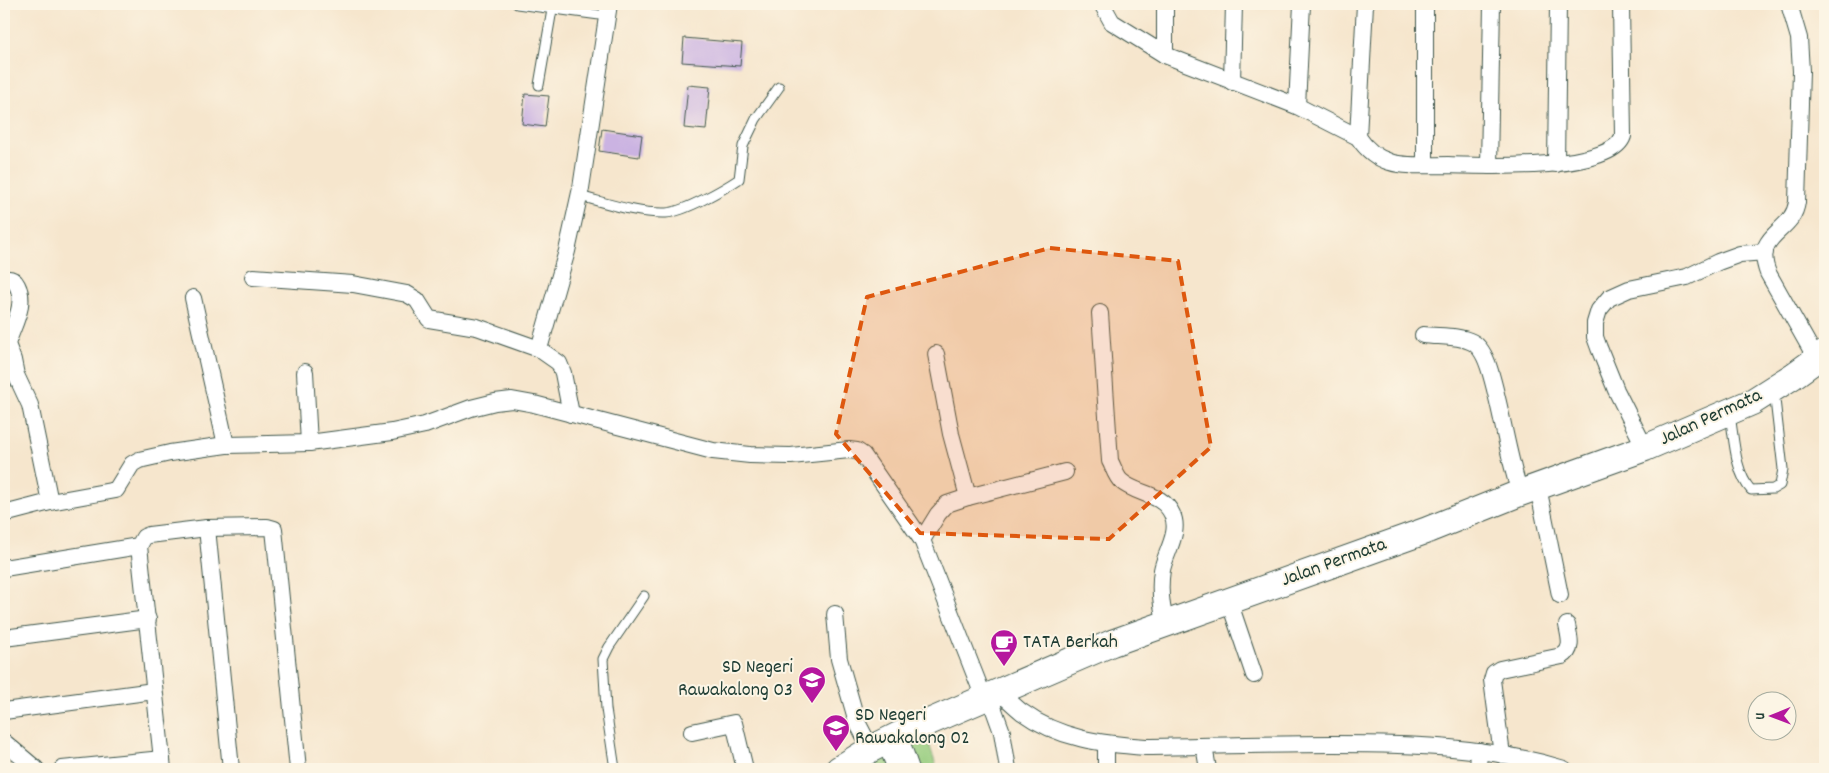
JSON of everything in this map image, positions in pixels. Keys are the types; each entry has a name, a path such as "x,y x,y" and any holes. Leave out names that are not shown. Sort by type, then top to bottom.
{"main road":[{"name":"Jalan Permata","path":"839,769 885,742 1112,644 1424,531 1645,448 1752,402 1821,356"}],"street":[{"path":"1102,4 1112,22 1165,55 1297,106 1358,137 1364,146 1377,157 1392,163 1489,166 1556,164 1584,159 1617,147 1621,143 1623,136 1622,4"},
{"path":"1165,4 1165,55"},
{"path":"1232,82 1234,4"},
{"path":"1297,106 1302,4"},
{"path":"1358,137 1364,4"},
{"path":"1425,4 1425,165"},
{"path":"1489,166 1492,4"},
{"path":"1556,164 1558,4"},
{"path":"1789,4 1799,38 1801,71 1797,202 1794,216 1772,236 1766,246 1765,263 1768,273 1821,356"},
{"path":"539,349 567,251 579,196 608,10"},
{"path":"1645,448 1616,390 1595,337 1595,323 1599,310 1609,298 1629,289 1687,277 1740,254 1765,252"},
{"path":"253,277 353,284 407,294 417,300 429,319 477,327 539,349 558,363 563,373 571,414"},
{"path":"4,279 10,278 15,282 20,294 21,305 6,344 13,360 16,375 30,405 50,502"},
{"path":"193,298 226,445"},
{"path":"1100,312 1110,461 1120,481 1160,499 1173,514 1174,529 1162,568 1161,606 1166,624"},
{"path":"1423,335 1472,342 1480,348 1490,370 1514,474 1529,490 1560,595"},
{"path":"936,354 951,434 968,496"},
{"path":"305,372 309,442"},
{"path":"4,514 50,502 116,490 132,464 139,460 170,453 226,445 309,442 411,429 425,426 471,408 512,400 534,404 713,451 750,455 790,456 849,450 857,451 863,455 922,540 991,695 1002,732 1008,769"},
{"path":"922,540 938,514 947,504 968,496 1065,472"},
{"path":"62,769 163,764 139,546 144,538 150,535 207,528 267,527 274,530 298,769"},
{"path":"207,528 231,769"},
{"path":"4,568 139,546"},
{"path":"1229,601 1254,675"},
{"path":"835,614 839,659 857,722 885,742 911,769"},
{"path":"4,638 148,619"},
{"path":"1502,755 1492,680 1494,673 1562,656 1567,653 1570,648 1567,625"},
{"path":"4,711 154,691"},
{"path":"991,695 1056,731 1076,738 1106,744 1146,747 1411,744 1479,751 1538,761 1564,769"},
{"path":"692,732 734,722 745,769"},
{"path":"4,742 36,769"},
{"path":"885,742 896,769"},
{"path":"1106,744 1106,769"},
{"path":"1204,746 1208,769"},
{"path":"1478,769 1479,751"}],"lane":[{"path":"517,4 608,10"},
{"path":"539,85 553,6"},
{"path":"579,196 635,210 668,213 704,200 739,179 743,146 756,119 779,87"},
{"path":"1730,412 1740,473 1744,482 1751,490 1773,489 1780,485 1783,469 1774,388"},
{"path":"615,769 606,710 603,659 609,646 644,596"}],"highlighted area":[{"path":"1050,248 1178,261 1211,447 1109,539 920,533 836,434 867,297"}],"green space":[{"path":"924,728 937,769 847,769"}],"building":[{"path":"684,38 742,43 740,66 682,62"},
{"path":"688,85 710,87 706,130 684,128"},
{"path":"525,94 549,96 545,127 522,124"},
{"path":"602,129 642,135 639,157 599,151"}],"place":[{"name":"TATA Berkah","path":"1004,667"},
{"name":"SD Negeri Rawakalong 03","path":"812,704"},
{"name":"SD Negeri Rawakalong 02","path":"836,752"}]}
